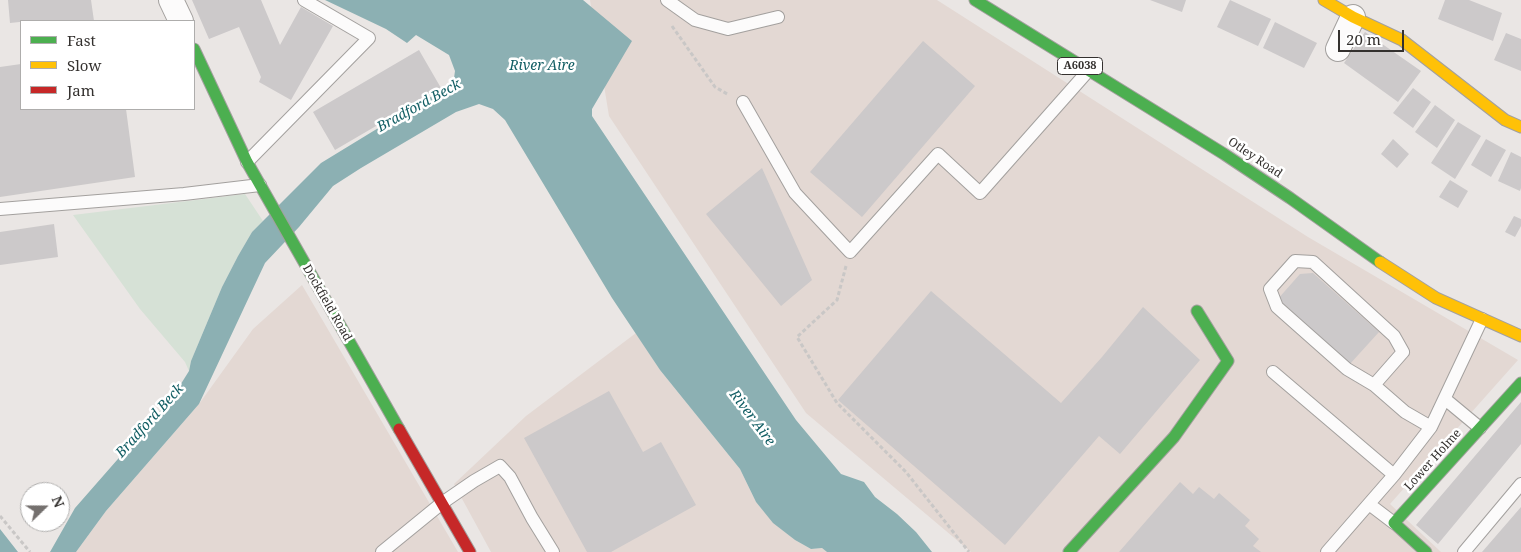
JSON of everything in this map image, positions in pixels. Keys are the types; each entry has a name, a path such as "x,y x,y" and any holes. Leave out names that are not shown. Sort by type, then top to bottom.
{"street":[{"path":"171,0 180,20"},
{"name":"Otley Road","path":"975,0 1224,154 1290,198 1385,266 1436,298 1521,336"},
{"path":"1324,0 1353,17 1402,40 1505,120 1521,128"},
{"path":"1338,49 1353,17"},
{"name":"Dockfield Road","path":"195,51 247,162 470,552"},
{"path":"1068,552 1174,437 1228,361 1197,311"},
{"path":"1482,319 1511,319"},
{"name":"Lower Holme","path":"1394,523 1521,383"},
{"path":"1394,523 1426,552"}],"lane":[{"path":"247,162 369,38 304,0"},
{"path":"667,0 696,20 728,29 778,17"},
{"path":"742,102 795,193 850,252 938,154 980,193 1088,71"},
{"path":"0,209 184,194 260,185"},
{"path":"1374,385 1403,352 1394,336 1312,262 1295,261 1270,288 1277,307 1347,369 1374,385 1405,412 1431,427"},
{"path":"1327,552 1394,475 1431,427 1482,319"},
{"path":"1273,372 1394,475"},
{"path":"1445,399 1480,428"},
{"path":"382,552 442,503 500,466 510,476 532,518 553,552"},
{"path":"1464,552 1521,484"},
{"path":"1369,504 1394,523"}],"path":[{"path":"672,26 715,87 742,102"},
{"path":"850,252 837,300 796,337 836,403 906,472 969,552"},
{"path":"0,516 29,550"}],"shaded area":[{"path":"590,0 937,0 1308,237 1518,360 1390,504 1441,552 971,552 806,413 609,116"},
{"path":"245,194 263,221 252,232 222,287 191,361 189,371 185,362 140,309 73,215"},
{"path":"302,285 458,552 76,552 106,511 199,404 253,329"},
{"path":"636,333 660,370 740,469 756,502 773,522 795,540 811,549 822,548 827,552 491,552 454,484 526,416"}],"water":[{"name":"River Aire","path":"325,0 583,0 632,41 592,109 592,116 796,420 841,474 864,482 875,497 916,532 932,552 827,552 822,548 811,549 795,540 773,523 756,502 740,469 660,370 612,298 505,120 493,109 479,104 456,112 333,186 299,227 265,263 199,404 106,511 76,552 50,552 61,532 70,532 70,517 75,508 174,395 189,371 191,361 222,287 252,232 321,163 416,105 453,85 455,71 449,55 416,35 407,43 386,29"},
{"path":"0,529 18,552 0,552"}],"building":[{"path":"8,0 91,0 94,20 20,20 20,22 10,23"},
{"path":"192,0 261,0 280,45 301,7 333,26 291,100 259,82 261,77 239,27 209,39"},
{"path":"1150,0 1186,0 1182,12"},
{"path":"1230,0 1271,19 1258,46 1217,27"},
{"path":"1445,0 1469,0 1502,13 1493,41 1438,19"},
{"path":"1275,22 1317,43 1304,68 1263,48"},
{"path":"1365,32 1421,71 1398,102 1344,63"},
{"path":"1506,33 1521,39 1521,71 1494,60"},
{"path":"923,41 975,86 862,217 810,172"},
{"path":"419,50 441,88 335,150 313,112"},
{"path":"20,64 20,110 126,110 135,177 0,197 0,67"},
{"path":"1413,88 1431,102 1413,128 1393,113"},
{"path":"1435,105 1455,120 1437,148 1415,132"},
{"path":"1458,122 1481,136 1455,179 1431,163"},
{"path":"1393,139 1409,154 1397,168 1381,154"},
{"path":"1486,139 1506,150 1491,177 1471,165"},
{"path":"1511,152 1521,157 1520,191 1498,181"},
{"path":"762,168 812,280 781,306 706,214"},
{"path":"1450,180 1468,191 1458,208 1439,197"},
{"path":"1514,216 1521,219 1521,226 1515,237 1505,232"},
{"path":"54,224 58,257 0,265 0,232"},
{"path":"1313,273 1379,332 1349,365 1277,300 1300,274"},
{"path":"931,291 1061,403 1143,307 1200,360 1120,454 1099,436 1005,545 838,400"},
{"path":"609,391 643,452 661,442 696,505 611,552 587,552 524,438"},
{"path":"1521,402 1521,444 1438,544 1416,525"},
{"path":"1180,482 1193,494 1199,487 1214,499 1219,493 1250,520 1245,526 1259,539 1253,546 1261,552 1119,552"},
{"path":"1521,507 1521,552 1482,552"}],"traffic: fast":[{"path":"975,0 1224,154 1380,262"},
{"path":"195,51 247,162 399,429"},
{"path":"1069,552 1174,437 1228,361 1197,311"},
{"path":"1426,552 1394,523 1521,383"}],"traffic: slow":[{"path":"1324,0 1353,17 1402,40 1505,120 1521,127"},
{"path":"1380,262 1436,298 1521,336"}],"traffic: jam":[{"path":"399,429 470,552"}],"water label":[{"name":"Bradford Beck","path":"419,106"},
{"name":"Bradford Beck","path":"150,421"}]}
